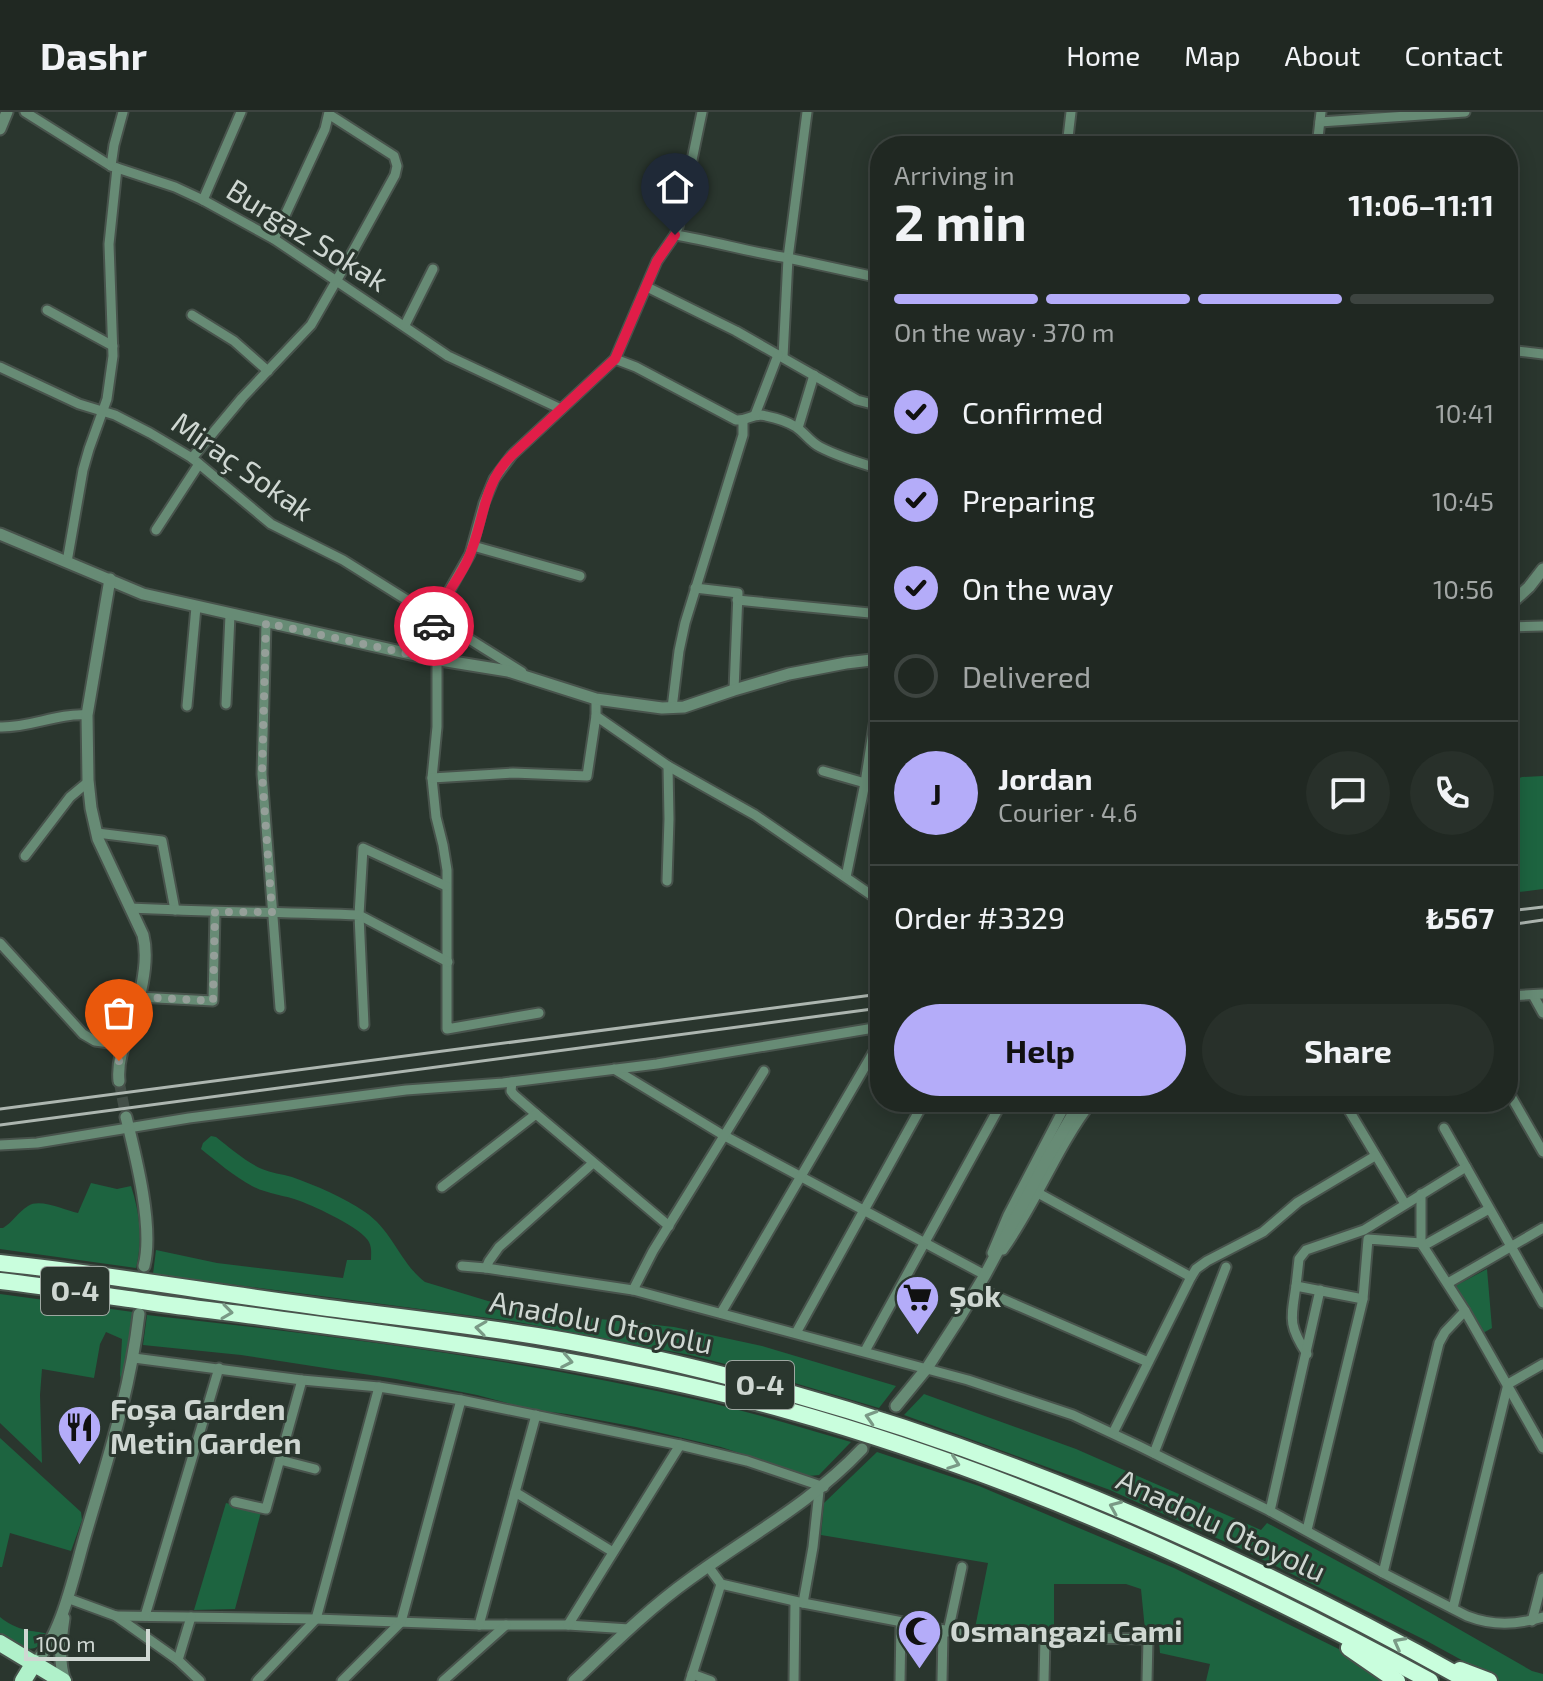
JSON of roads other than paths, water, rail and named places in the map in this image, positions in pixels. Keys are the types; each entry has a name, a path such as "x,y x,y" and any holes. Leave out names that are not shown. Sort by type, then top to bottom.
{"highway":[{"name":"Anadolu Otoyolu","path":"0,1263 538,1336 666,1361 793,1393 930,1435 1086,1495 1241,1564 1468,1681"},
{"name":"Anadolu Otoyolu","path":"0,1281 521,1353 657,1378 786,1410 937,1457 1184,1556 1430,1681"},
{"path":"1065,1506 1343,1644 1397,1681"},
{"path":"0,1643 64,1681"},
{"path":"1426,1658 1489,1681"},
{"path":"23,1681 34,1663"}],"street":[{"name":"Burgaz Sokak","path":"25,112 114,167 175,187 274,239 448,356 561,409"},
{"path":"67,562 83,470 107,399 113,346 109,244 114,145 123,112"},
{"path":"203,200 241,112"},
{"path":"539,1013 447,1029 445,857 432,778 437,727 433,659 436,618 466,565 484,503 501,468 615,359 662,251 675,235 702,112"},
{"path":"755,415 780,356 788,258 807,112"},
{"path":"1068,136 1071,112"},
{"path":"1320,117 1465,112"},
{"path":"156,530 195,461 242,398 311,325 396,171 397,160 329,113 325,129 274,239"},
{"path":"675,235 870,276"},
{"path":"405,325 433,269"},
{"path":"647,287 857,400 870,403"},
{"path":"47,310 113,346"},
{"path":"192,315 234,341 268,371"},
{"path":"1518,351 1543,354"},
{"path":"615,359 736,420 764,415 798,428 809,441 823,449 870,465"},
{"name":"Miraç Sokak","path":"0,367 79,404 125,419 195,461 271,524 343,560 529,676"},
{"path":"798,428 814,375"},
{"path":"672,708 679,651 695,588 739,448 743,421"},
{"path":"0,534 143,594 433,659 529,676 596,699 672,708 693,705 769,679 870,660"},
{"path":"473,546 580,576"},
{"path":"1518,597 1543,569"},
{"path":"110,579 87,715 88,782 97,833 144,943 144,971 118,1067 119,1081"},
{"path":"695,588 738,593 734,690"},
{"path":"737,600 870,613"},
{"path":"187,706 196,607"},
{"path":"226,704 230,615"},
{"path":"266,623 262,774 280,1008"},
{"path":"1518,627 1543,626"},
{"path":"432,778 513,773 587,776 596,699"},
{"path":"0,727 73,714 87,715"},
{"path":"596,716 668,766 755,815 870,894"},
{"path":"846,877 870,751"},
{"path":"667,881 668,766"},
{"path":"823,771 865,783"},
{"path":"25,856 70,797 88,782"},
{"path":"97,833 162,841 175,910"},
{"path":"364,1025 359,915 363,848 446,886"},
{"path":"130,908 359,915 448,962"},
{"path":"138,997 213,1001 215,912"},
{"path":"0,943 83,1034 95,1041 124,1045"},
{"path":"1518,996 1538,995 1543,1013"},
{"path":"0,1145 37,1143 127,1123 614,1069 870,1029"},
{"path":"721,1313 870,1058"},
{"path":"614,1069 723,1135 985,1275"},
{"path":"633,1290 653,1251 764,1071"},
{"path":"512,1082 514,1095 669,1226"},
{"path":"1518,1108 1543,1152"},
{"path":"796,1333 919,1112"},
{"path":"865,1351 997,1112"},
{"path":"985,1275 997,1238 1062,1112"},
{"path":"896,1406 927,1368 985,1275 1074,1112"},
{"path":"985,1275 1007,1245 1085,1112"},
{"path":"1350,1112 1405,1204"},
{"path":"442,1187 536,1114"},
{"path":"127,1123 145,1227 147,1253 144,1266"},
{"path":"1444,1128 1543,1303"},
{"path":"1113,1433 1199,1266 1263,1232 1298,1202 1375,1156"},
{"path":"486,1268 499,1247 593,1163"},
{"path":"1307,1354 1291,1322 1299,1259 1306,1250 1366,1234 1405,1204 1466,1167"},
{"path":"1038,1193 1191,1277"},
{"path":"1421,1194 1422,1244 1465,1311 1543,1448"},
{"path":"1366,1234 1422,1244 1489,1209"},
{"path":"1448,1283 1543,1228"},
{"path":"1307,1530 1363,1299 1366,1234"},
{"path":"462,1266 633,1290 968,1380 1073,1415 1113,1433 1307,1530 1467,1616 1509,1624 1543,1617"},
{"path":"1154,1453 1226,1267"},
{"path":"1296,1286 1363,1299"},
{"path":"977,1288 1148,1362"},
{"path":"1270,1511 1320,1290"},
{"path":"1383,1573 1439,1343 1465,1311"},
{"path":"34,1663 44,1654 67,1598 121,1415 134,1358 139,1314"},
{"path":"134,1358 379,1387 461,1400 747,1461 821,1489"},
{"path":"1453,1608 1508,1384 1543,1364"},
{"path":"145,1616 219,1368"},
{"path":"235,1502 266,1509 302,1380"},
{"path":"257,1681 316,1619 379,1387"},
{"path":"342,1681 401,1622 461,1400"},
{"path":"479,1625 536,1415"},
{"path":"568,1625 680,1445"},
{"path":"574,1681 672,1592 797,1508 862,1449"},
{"path":"280,1460 315,1469"},
{"path":"794,1681 799,1602 813,1547 821,1489"},
{"path":"515,1492 613,1552"},
{"path":"708,1566 721,1584 946,1631 988,1636 1148,1639 1147,1681"},
{"path":"942,1681 946,1631 962,1567"},
{"path":"1532,1621 1543,1578"},
{"path":"711,1681 691,1677 721,1584"},
{"path":"67,1598 116,1616 178,1660 200,1681"},
{"path":"64,1681 61,1647 67,1598"},
{"path":"116,1616 568,1625 629,1629"},
{"path":"178,1660 191,1617"},
{"path":"900,1681 901,1623"},
{"path":"443,1681 456,1677 506,1625"},
{"path":"1044,1681 1045,1637"}],"tunnel":[{"path":"119,1081 126,1117"},
{"path":"862,1449 896,1406"}],"railway":[{"path":"1518,910 1543,907"},
{"path":"1518,924 1543,920"},
{"path":"0,1109 870,995"},
{"path":"0,1125 870,1009"}],"place":[{"name":"Şok","path":"918,1336"},
{"name":"Foşa Garden Metin Garden","path":"79,1466"},
{"name":"Osmangazi Cami","path":"919,1671"}]}
